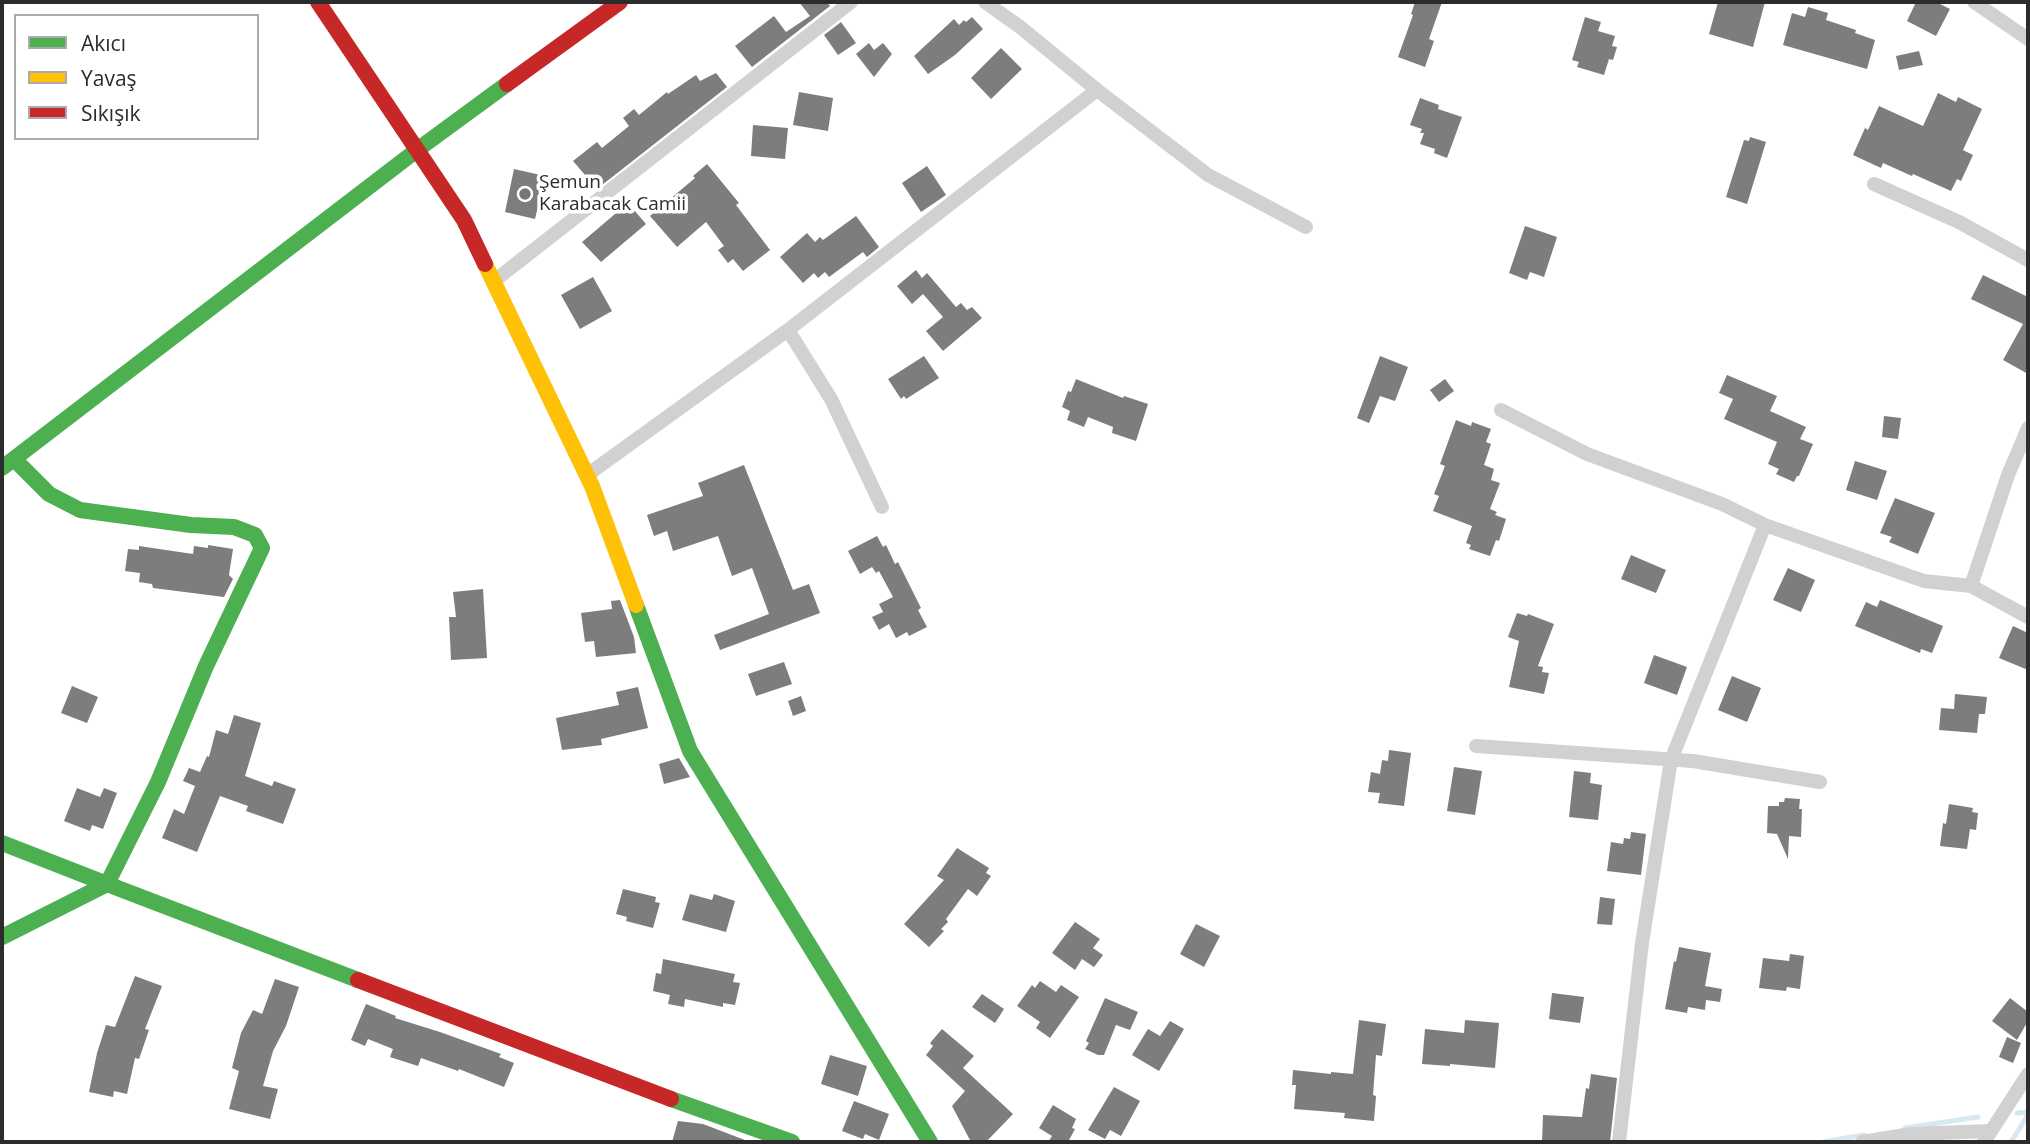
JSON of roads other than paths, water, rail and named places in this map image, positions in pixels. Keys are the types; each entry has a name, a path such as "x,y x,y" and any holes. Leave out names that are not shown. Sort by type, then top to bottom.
{"street":[{"path":"318,2 464,220 587,475 690,751 930,1142"},
{"path":"2,937 107,884 158,782 206,666 262,548 255,535 234,527 191,525 80,510 49,494 8,463 417,150 620,2"},
{"path":"494,281 852,2"},
{"path":"985,2 1208,175 1306,227"},
{"path":"1974,2 2028,39"},
{"path":"587,475 788,330 1097,90"},
{"path":"1874,184 1959,222 2028,260"},
{"path":"788,330 831,399 882,508"},
{"path":"1501,410 1587,454 1722,504 1765,525 1924,581 1970,586 2028,617"},
{"path":"1970,586 2008,475 2028,428"},
{"path":"1619,1142 1642,943 1671,760 1765,525"},
{"path":"1476,746 1692,761 1819,782"},
{"path":"2,843 637,1087 792,1142"},
{"path":"1862,1142 1912,1134 1988,1137 2028,1074"}],"waterway":[{"path":"2017,1113 2028,1112"},
{"path":"2011,1142 2028,1115"},
{"path":"1905,1128 1978,1117"},
{"path":"1823,1142 1864,1135"}],"place":[{"name":"Şemun Karabacak Camii","path":"525,194"}]}
